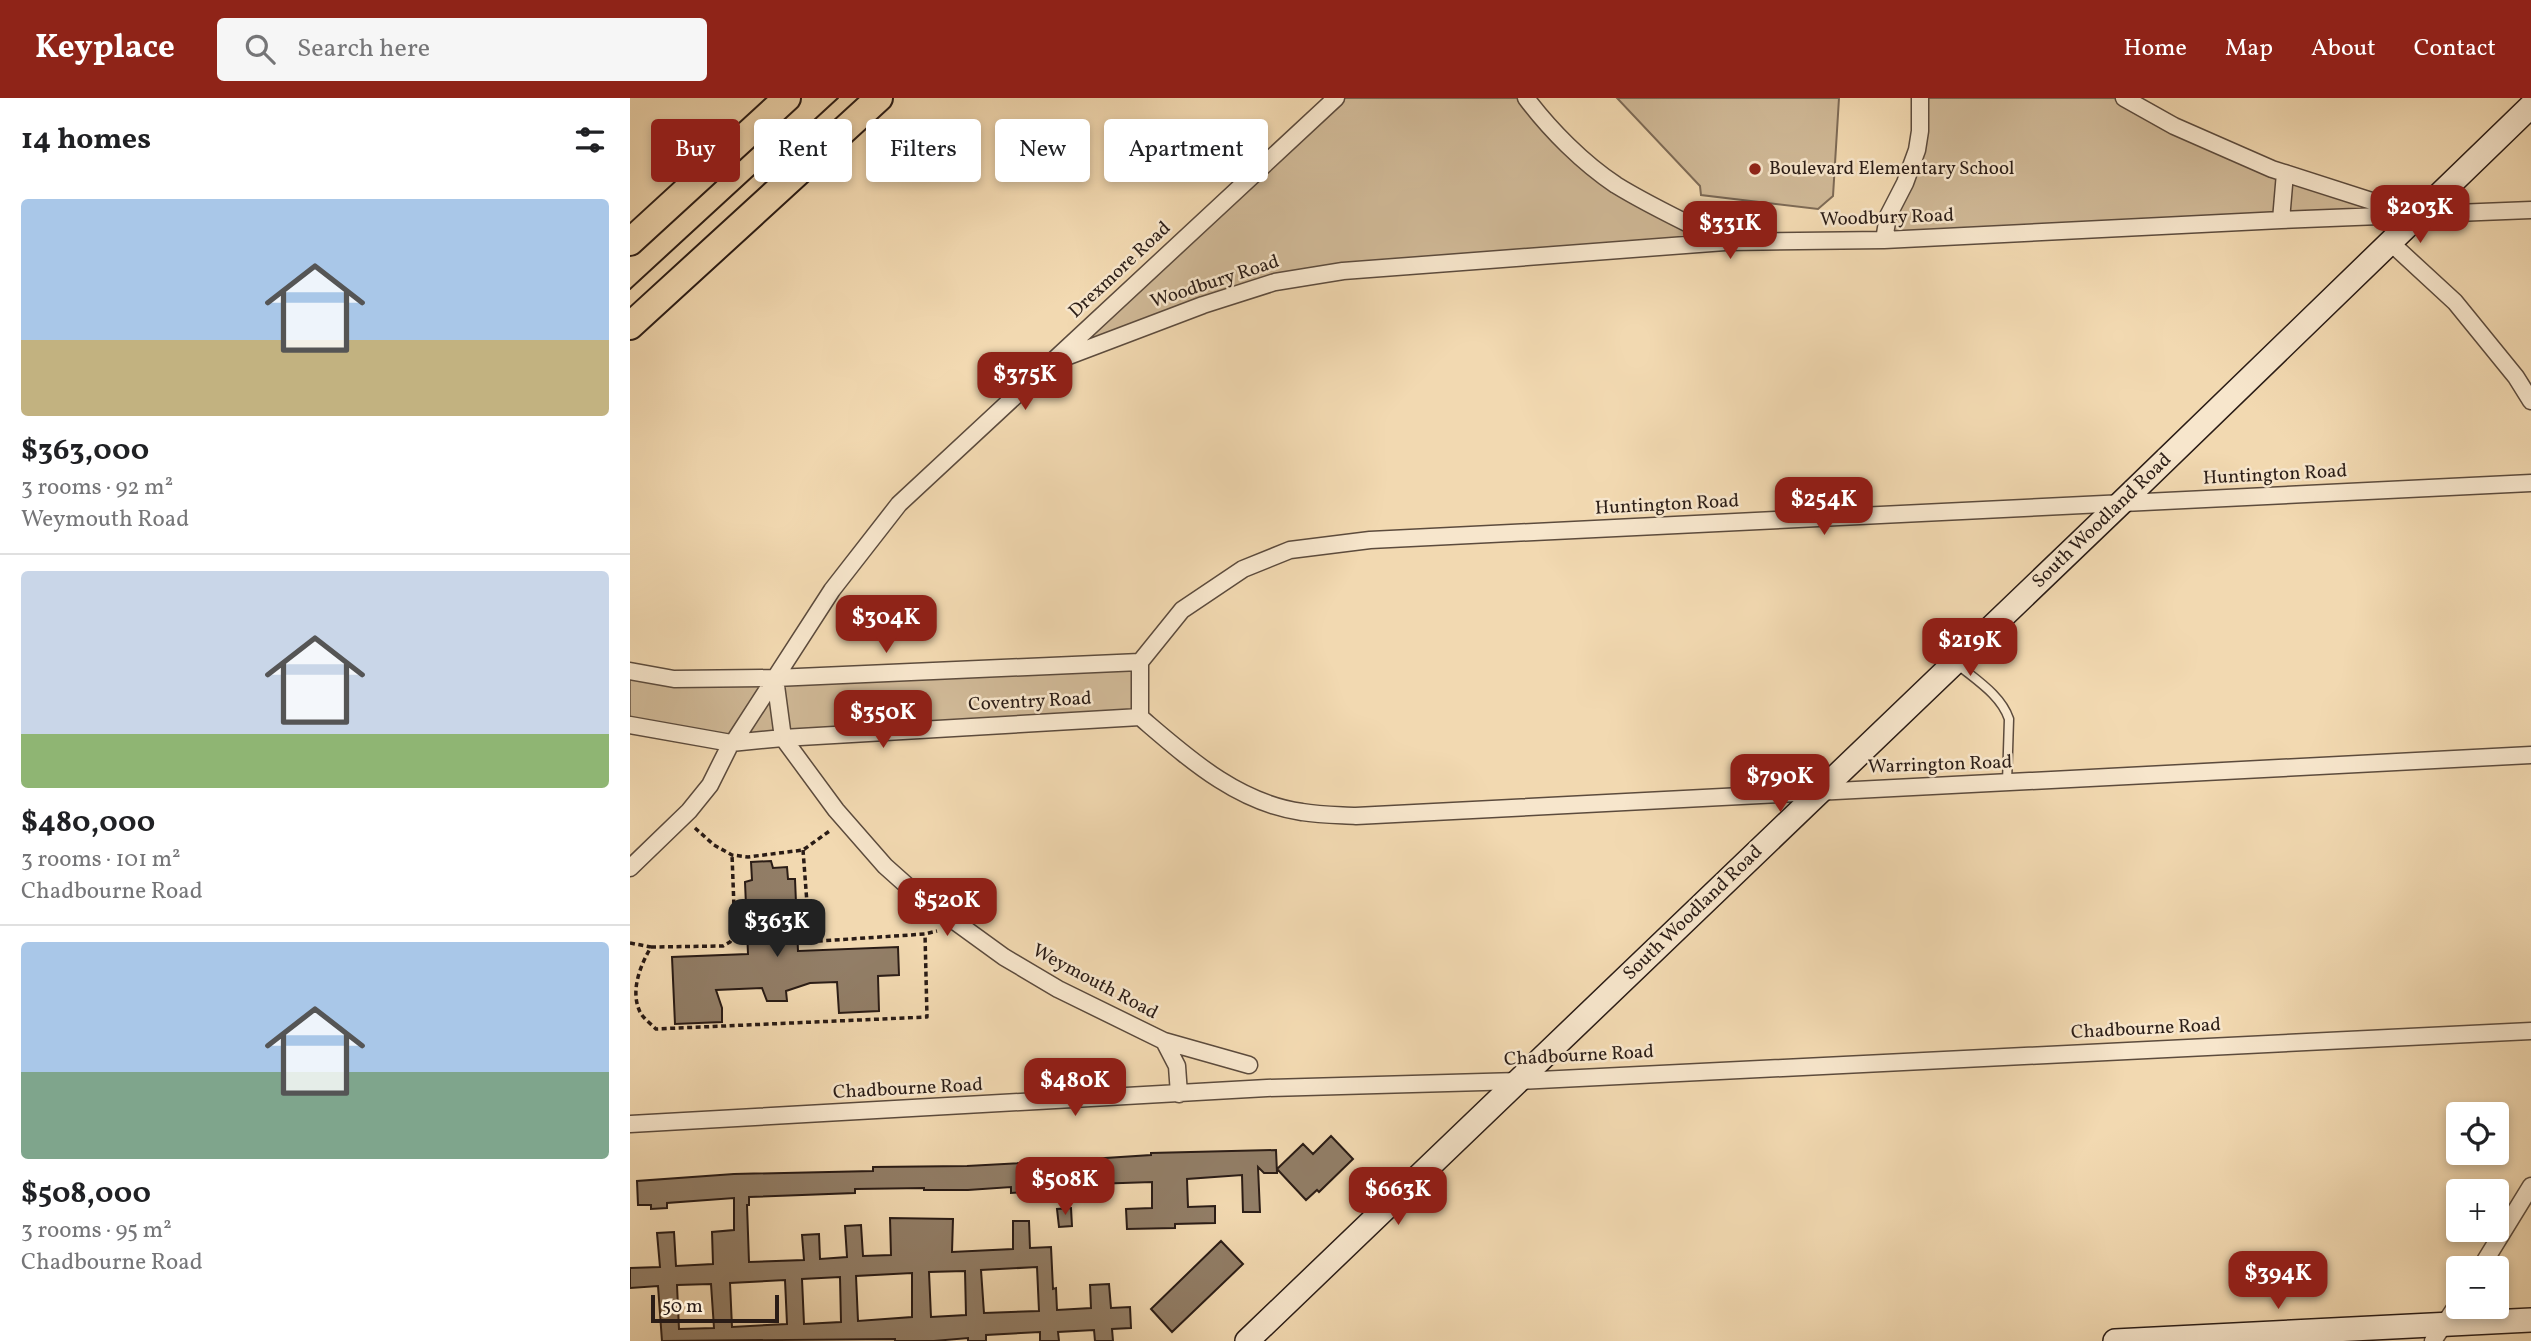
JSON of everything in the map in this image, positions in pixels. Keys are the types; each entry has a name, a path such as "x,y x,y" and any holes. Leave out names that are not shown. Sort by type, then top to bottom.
{"main road":[{"path":"630,242 787,98"},
{"path":"630,326 878,98"}],"street":[{"name":"Drexmore Road","path":"630,868 689,811 710,785 732,743 832,590 900,504 1336,98"},
{"path":"1526,98 1567,143 1614,183 1648,204 1725,243"},
{"path":"1884,240 1888,216 1905,183 1917,150 1920,98"},
{"path":"2124,98 2174,126 2285,173 2418,216"},
{"name":"South Woodland Road","path":"1247,1341 2531,106"},
{"path":"2281,220 2285,173"},
{"name":"Woodbury Road","path":"1050,363 1203,305 1275,282 1343,271 1725,243 1884,240 2531,210"},
{"path":"2391,243 2455,302 2516,377 2531,401"},
{"name":"Huntington Road","path":"1140,662 1182,610 1243,569 1290,550 1370,540 2531,483"},
{"path":"1140,662 1140,717"},
{"name":"Coventry Road","path":"630,671 674,679 775,678 1140,662"},
{"name":"Weymouth Road","path":"775,678 783,737 836,810 885,866 913,891 1004,957 1058,989 1164,1041 1249,1065"},
{"name":"Coventry Road","path":"630,725 732,743 783,737 1140,717"},
{"name":"Warrington Road","path":"1140,717 1198,766 1248,796 1300,812 1356,816 2531,755"},
{"name":"Chadbourne Road","path":"630,1124 1179,1094 1519,1081 2531,1031"},
{"name":"Weymouth Road","path":"1164,1041 1177,1066 1179,1094"},
{"path":"2488,1256 2531,1186"},
{"path":"2115,1341 2439,1333 2531,1320"}],"lane":[{"path":"1955,662 2001,703 2006,711 2009,719 2007,783"}],"path":[{"path":"695,828 732,855 748,857 803,850 831,830"},
{"path":"803,850 809,930 820,941 925,934 937,930"},
{"path":"630,943 651,947 723,946 730,942 736,934 732,855"},
{"path":"651,947 636,978 636,997 640,1013 656,1029 914,1018 927,1017 925,934"}],"shaded area":[{"path":"1336,98 1526,98 1589,163 1725,242 1275,282 1050,363 1245,182 1268,182 1268,161"},
{"path":"1617,98 1839,98 1833,196 1818,209 1701,195 1700,186"},
{"path":"1920,98 2124,98 2174,126 2418,216 1884,240 1905,183"},
{"path":"1140,662 1140,717 733,743 630,725 630,671 674,679"}],"building":[{"path":"771,861 773,868 787,867 788,879 795,879 798,951 898,947 899,975 878,976 879,1011 839,1013 837,982 810,983 786,991 787,1001 767,1001 762,988 716,990 722,1008 722,1022 675,1024 672,957 748,954 745,882 752,880 751,862"},
{"path":"1331,1136 1353,1159 1319,1192 1317,1190 1306,1200 1277,1169 1303,1144 1313,1154"},
{"path":"1276,1150 1277,1173 1264,1173 1258,1167 1260,1212 1243,1212 1242,1175 1187,1179 1188,1207 1215,1206 1215,1223 1175,1224 1175,1228 1127,1229 1126,1209 1152,1208 1152,1182 1093,1184 1094,1187 1060,1189 1060,1181 1028,1182 1028,1192 1011,1193 1011,1187 968,1190 855,1189 855,1193 749,1197 747,1205 749,1262 804,1260 802,1235 819,1234 820,1259 847,1257 845,1226 861,1225 863,1256 891,1255 890,1218 953,1219 952,1252 1013,1249 1013,1221 1029,1221 1030,1248 1051,1247 1057,1310 1091,1308 1090,1285 1109,1284 1111,1308 1130,1307 1131,1328 1112,1329 1113,1341 1095,1341 1094,1330 1058,1332 1059,1341 1040,1341 1040,1332 986,1335 986,1341 968,1341 968,1338 934,1341 662,1341 658,1286 630,1288 630,1268 660,1267 657,1233 674,1232 676,1266 713,1264 712,1232 734,1230 734,1198 667,1203 667,1208 651,1209 651,1205 638,1205 637,1181 734,1174 873,1171 873,1167 1059,1161 1151,1153","holes":["1037,1267 1039,1311 984,1313 981,1270","965,1271 966,1315 931,1317 929,1272","912,1273 912,1317 858,1321 856,1276","840,1277 841,1322 804,1324 802,1279","785,1280 787,1324 732,1327 730,1283","711,1284 714,1328 679,1329 677,1285"]},
{"path":"1071,1208 1072,1226 1059,1227 1057,1209"},
{"path":"1221,1241 1243,1264 1172,1332 1151,1309"}],"tram line":[{"path":"630,289 838,98"}],"place":[{"name":"Boulevard Elementary School","path":"1755,169"}]}
